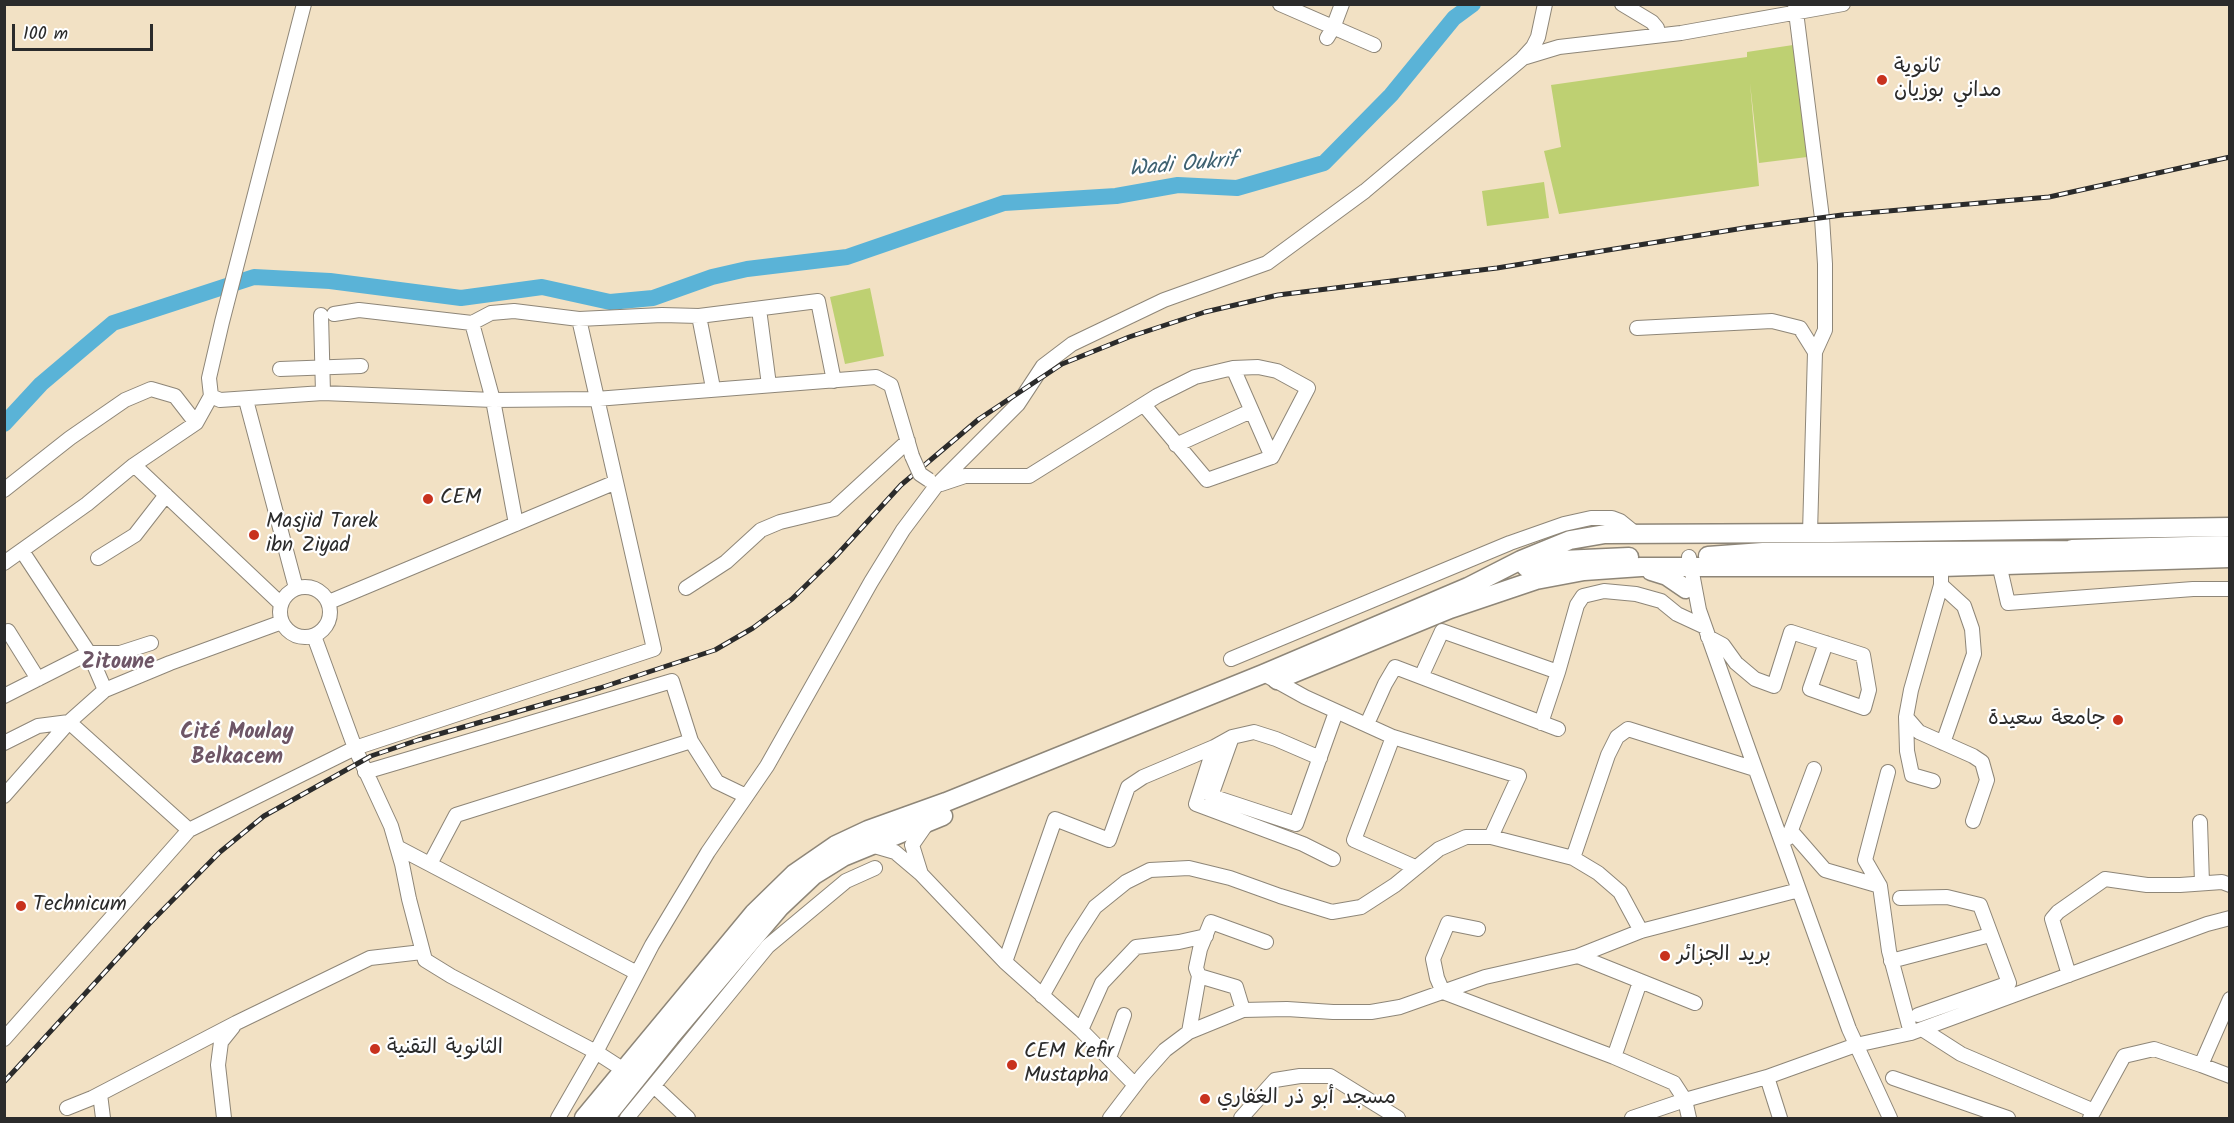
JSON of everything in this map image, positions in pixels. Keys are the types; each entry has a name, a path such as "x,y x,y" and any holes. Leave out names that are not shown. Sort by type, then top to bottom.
{"main road":[{"path":"584,1119 630,1074 780,907 814,876 843,857 871,845 901,837 928,822 1277,674 1521,560 1570,540 1594,535 1628,534 2229,526"},
{"path":"1584,571 1628,534"},
{"path":"1484,579 1542,563 1598,557 1685,562 1717,567 1941,576 2099,547 2229,545"},
{"path":"2050,557 2229,551"},
{"path":"605,1119 630,1074 754,913 773,893 804,867 836,845 868,830 901,837 946,802 1450,609 1536,580 1584,571 1641,567 1762,552 2229,558"},
{"path":"2050,557 2229,565"},
{"path":"1641,567 1667,576 1691,589 1717,567"}],"street":[{"path":"4,563 87,504 134,465 196,423 212,396 209,378 222,322 304,4"},
{"path":"1280,4 1330,33 1374,45"},
{"path":"1330,33 1342,4"},
{"path":"558,1119 596,1052 651,945 708,852 767,766 887,556 932,483 1018,404 1042,366 1065,350 1164,300 1267,263 1365,191 1522,59 1533,47 1542,24 1545,4"},
{"path":"1622,4 1652,22 1657,28 1658,35"},
{"path":"1522,59 1541,51 1576,45 1658,35 1796,8 1843,4"},
{"path":"1796,8 1822,218 1825,264 1825,330 1815,352 1810,533"},
{"path":"1542,24 1551,36 1576,45"},
{"path":"324,393 322,367 327,314 359,310 472,323 491,313 514,311 579,319 662,315 699,316 818,301 834,381"},
{"path":"759,309 769,385"},
{"path":"699,316 713,388"},
{"path":"4,1039 189,831 355,748 654,649 579,319"},
{"path":"1637,328 1773,321 1800,328 1815,352"},
{"path":"472,323 493,400 516,524"},
{"path":"280,369 361,366"},
{"path":"212,396 220,400 324,393 493,400 596,399 713,388 876,378 891,385 912,456 920,474 932,483 965,476 1029,476 1144,405 1195,377 1233,368 1258,367 1277,371 1308,388 1272,457 1206,480 1144,405"},
{"path":"1233,368 1272,457"},
{"path":"4,490 70,438 125,400 151,389 175,396 196,423"},
{"path":"246,400 297,588"},
{"path":"1176,445 1251,411"},
{"path":"686,588 726,562 761,530 780,522 834,509 908,441"},
{"path":"134,465 281,604"},
{"path":"329,602 616,482"},
{"path":"98,558 135,535 166,495"},
{"path":"1231,659 1510,543 1564,524 1591,518 1612,518 1620,521 1628,534"},
{"path":"22,551 88,653 105,690"},
{"path":"1685,562 1691,589 1798,890 1856,1045 1890,1119"},
{"path":"1999,564 2008,603 2193,589 2229,589"},
{"path":"1933,781 1912,775 1907,751 1906,717 1941,576"},
{"path":"1941,576 1964,606 1972,629 1974,654 1943,742"},
{"path":"1418,583 1426,604"},
{"path":"312,587 325,596 329,602 330,618 321,632 314,636 297,636 290,632 282,622 281,604 285,597 297,588 312,587"},
{"path":"1541,723 1576,605 1583,596 1604,591 1636,594 1661,601 1723,645 1736,663 1755,679 1774,686 1791,632 1826,643 1863,655 1869,690 1864,708 1810,689 1826,643"},
{"path":"4,796 69,722 105,690 170,663 282,622"},
{"path":"4,633 8,631 38,679"},
{"path":"1421,677 1442,631 1558,672"},
{"path":"314,636 355,748 391,826 425,960 596,1052 630,1074"},
{"path":"4,696 88,653 120,653 151,643"},
{"path":"1367,724 1384,684 1395,667 1558,729"},
{"path":"1277,674 1336,712 1393,737 1519,776 1491,837"},
{"path":"365,771 672,681 692,741 717,782 746,796"},
{"path":"1232,737 1211,796 1296,824 1336,712"},
{"path":"1906,717 1919,732 1982,762 1988,780 1973,821"},
{"path":"4,743 38,726 69,722 189,831"},
{"path":"1573,858 1608,755 1617,737 1628,729 1755,769"},
{"path":"1005,962 1055,819 1109,840 1128,787 1143,777 1232,737 1254,732 1320,758"},
{"path":"1393,737 1354,840 1415,867"},
{"path":"430,864 456,815 692,741"},
{"path":"1214,747 1196,804 1303,844 1334,859"},
{"path":"1784,849 1814,770"},
{"path":"1888,772 1865,860 1880,886 1892,961 1917,1026 1961,1054 2092,1115 2124,1056 2154,1049 2229,1076"},
{"path":"2200,822 2202,884"},
{"path":"1791,831 1825,870 1880,886"},
{"path":"901,837 921,874 1005,962 1081,1030 1135,1085"},
{"path":"1042,996 1072,941 1095,906 1126,882 1150,870 1190,867 1332,912 1361,907 1395,885 1439,849 1467,837 1491,837 1573,858 1598,873 1620,892 1641,931"},
{"path":"397,847 637,973"},
{"path":"627,1119 768,946 846,881 875,868"},
{"path":"2069,975 2052,919 2058,912 2105,879 2147,885 2222,882 2229,885"},
{"path":"1110,1119 1165,1050 1189,1032 1243,1010 1371,1012 1400,1007 1485,977 1578,956 1641,931 1798,890"},
{"path":"1900,898 1947,897 1980,905 2008,983 1917,1026"},
{"path":"1632,1119 1685,1100 1767,1077 1856,1045 2069,975 2229,918"},
{"path":"1189,1032 1199,975 1196,968 1211,922 1266,942"},
{"path":"1478,929 1448,923 1433,959 1443,992 1614,1057 1674,1083 1685,1100 1689,1119"},
{"path":"1892,961 1990,935"},
{"path":"1081,1030 1102,983 1136,947 1206,936"},
{"path":"67,1108 100,1094 236,1023 370,958 422,952"},
{"path":"1578,956 1695,1003"},
{"path":"1199,975 1236,987 1243,1010"},
{"path":"1614,1057 1640,982"},
{"path":"2201,1065 2229,999"},
{"path":"1108,1058 1124,1015"},
{"path":"224,1119 218,1065 221,1042 236,1023"},
{"path":"1242,1119 1275,1080 1300,1076 1330,1076 1398,1119"},
{"path":"1767,1077 1780,1119"},
{"path":"1893,1078 2008,1119"},
{"path":"654,1086 688,1119"},
{"path":"100,1094 103,1119"}],"green space":[{"path":"1793,45 1807,157 1759,163 1750,83 1759,186 1559,214 1544,151 1561,147 1551,85 1747,57 1747,52"},
{"path":"1544,182 1549,218 1487,226 1482,191"},
{"path":"870,288 884,356 845,364 830,297"}],"waterway":[{"name":"Wadi Oukrif","path":"4,424 41,384 113,323 254,277 330,281 461,298 542,287 610,302 653,298 712,277 747,269 847,257 1004,203 1116,196 1178,185 1237,188 1324,163 1391,95 1454,18 1473,4"}],"railway":[{"path":"4,1082 149,924 220,852 264,816 371,756 418,740 600,688 715,650 753,628 792,599 836,556 901,485 979,419 1062,364 1129,337 1205,312 1278,295 1497,268 1744,228 1842,215 2049,197 2230,157"}],"place":[{"name":"ثانوية مداني بوزيان","path":"1882,80"},
{"name":"CEM","path":"428,499"},
{"name":"Masjid Tarek ibn Ziyad","path":"254,535"},
{"name":"جامعة سعيدة","path":"2118,720"},
{"name":"Technicum","path":"21,906"},
{"name":"بريد الجزائر","path":"1665,956"},
{"name":"الثانوية التقنية","path":"375,1049"},
{"name":"CEM Kefir Mustapha","path":"1012,1065"},
{"name":"مسجد أبو ذر الغفاري","path":"1205,1099"}],"district":[{"name":"Zitoune","path":"118,664"},
{"name":"Cité Moulay Belkacem","path":"237,746"}]}
